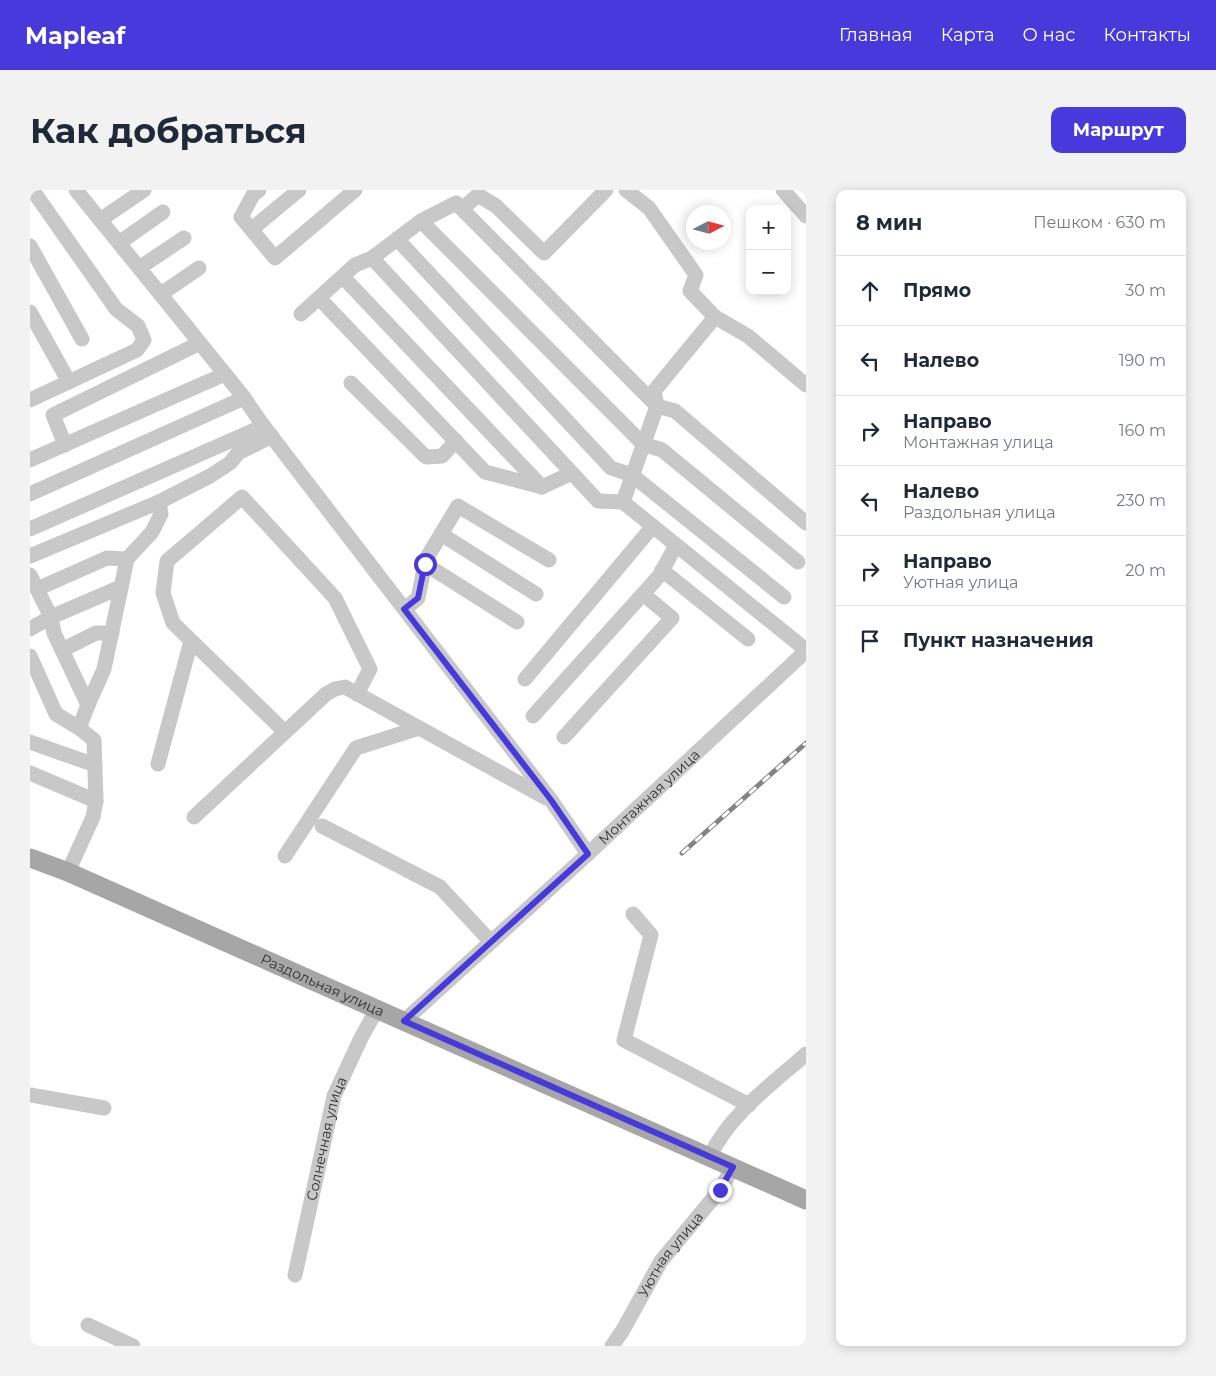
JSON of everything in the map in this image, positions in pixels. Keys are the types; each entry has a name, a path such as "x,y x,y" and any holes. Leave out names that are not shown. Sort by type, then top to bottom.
{"main road":[{"name":"Раздольная улица","path":"30,858 68,872 806,1200"}],"street":[{"path":"100,220 144,190"},
{"path":"258,190 253,194 241,217 275,258 355,190"},
{"path":"252,229 299,190"},
{"path":"462,209 476,193 496,206 544,253 606,190"},
{"path":"626,190 648,208 696,275 690,291 715,317 748,336 806,385"},
{"path":"783,190 806,216"},
{"path":"82,192 100,220 244,398 551,800 588,854"},
{"path":"30,210 38,193"},
{"path":"32,394 69,382 137,350 144,340 138,326 116,309 38,193"},
{"path":"301,314 355,265 372,258 422,221 456,203 657,406 675,411 806,522"},
{"path":"119,243 164,212"},
{"path":"422,221 643,444 662,450 798,562"},
{"path":"139,268 184,238"},
{"path":"397,239 611,468 632,476 784,598"},
{"path":"30,246 82,339"},
{"path":"372,258 598,501 622,502 806,651"},
{"path":"160,294 199,268"},
{"path":"343,276 542,487"},
{"path":"319,298 485,472 542,487 572,473"},
{"path":"30,312 69,382"},
{"path":"622,502 657,406 654,391 715,317"},
{"path":"65,445 53,415 200,343"},
{"path":"30,460 225,374"},
{"path":"351,383 426,457 442,456 456,441"},
{"path":"30,494 244,398"},
{"path":"30,556 158,502 210,476 230,463 238,453 268,431"},
{"path":"30,529 268,431"},
{"path":"285,732 173,623 162,593 167,561 242,497 335,598 370,669 357,694"},
{"path":"79,728 104,669 127,559 152,532 161,514 158,502"},
{"path":"404,609 418,598 426,559 458,506 549,560"},
{"path":"525,679 653,526"},
{"path":"441,534 536,594"},
{"path":"533,716 643,594 662,570 676,545"},
{"path":"88,706 54,633 51,617 33,582 107,558 127,559"},
{"path":"425,564 517,622"},
{"path":"662,570 748,639"},
{"path":"30,629 51,617 121,587"},
{"path":"564,737 672,618 643,594"},
{"path":"62,650 96,633 112,633"},
{"path":"158,764 192,640"},
{"name":"Монтажная улица","path":"404,1021 588,854 806,651"},
{"path":"30,656 56,714 94,740 96,801 93,817 68,872"},
{"path":"194,817 326,694 335,689 345,687 551,800"},
{"path":"285,856 356,748 418,728"},
{"path":"30,742 94,766"},
{"path":"30,773 96,801"},
{"path":"322,826 440,888 491,942"},
{"path":"633,914 651,935 624,1040 749,1105"},
{"name":"Солнечная улица","path":"295,1275 334,1096 377,1009"},
{"path":"710,1156 723,1133 749,1105 806,1054"},
{"path":"30,1095 104,1108"},
{"name":"Уютная улица","path":"612,1346 624,1330 661,1261 720,1190 733,1167"},
{"path":"88,1325 133,1346"}],"railway":[{"path":"682,853 806,743"}],"route":[{"path":"425,564 418,598 404,609 551,800 588,854 404,1021 733,1167 720,1190"}]}
